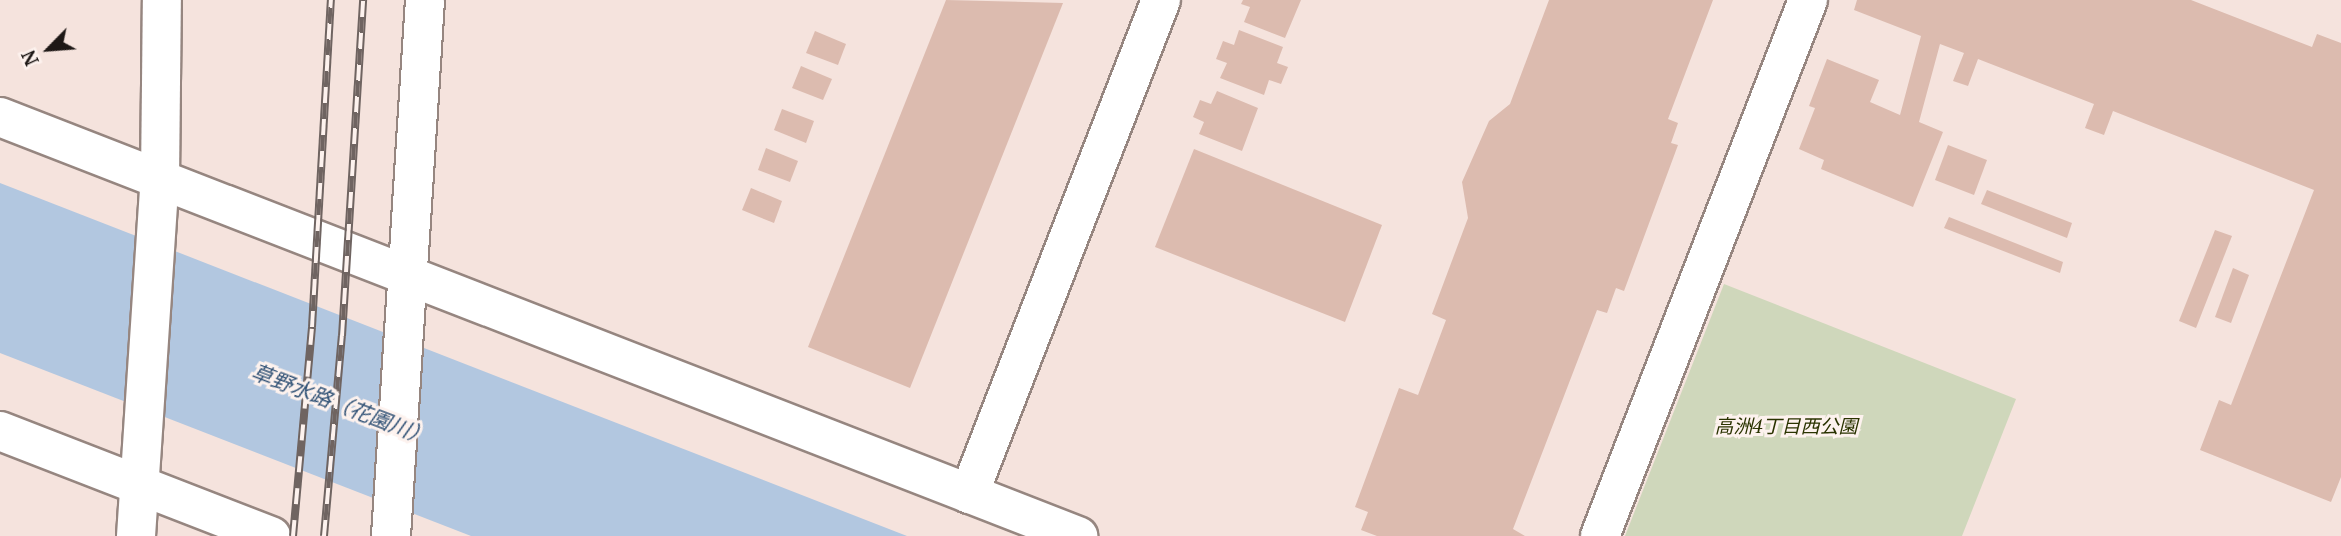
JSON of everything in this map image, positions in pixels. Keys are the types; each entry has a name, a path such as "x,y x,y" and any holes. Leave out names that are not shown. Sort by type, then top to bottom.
{"street":[{"path":"136,536 142,486 160,179 162,0"},
{"path":"391,536 425,0"},
{"path":"969,494 1161,0"},
{"path":"1601,536 1808,0"},
{"path":"0,117 1078,536"},
{"path":"0,431 271,536"}],"green space":[{"name":"高洲4丁目西公園","path":"1724,284 2016,399 1962,536 1625,536"}],"water":[{"name":"草野水路（花園川）","path":"0,183 907,536 471,536 0,353"}],"building":[{"path":"946,0 1063,3 910,388 808,347"},
{"path":"1243,0 1301,0 1285,38 1244,22 1250,7 1241,4"},
{"path":"1549,0 1713,0 1668,119 1678,123 1671,143 1678,145 1624,291 1616,288 1607,313 1597,310 1513,529 1525,536 1377,536 1361,530 1368,512 1355,507 1399,388 1418,395 1446,320 1432,314 1468,218 1462,182 1489,121 1510,104"},
{"path":"1857,0 2191,0 2312,47 2317,34 2341,43 2341,477 2331,502 2200,450 2219,400 2231,405 2314,190 2113,111 2104,135 2085,128 2094,104 1978,59 1968,86 1953,81 1964,53 1940,44 1919,122 1943,132 1913,207 1821,169 1824,160 1799,149 1815,108 1809,106 1827,59 1879,80 1870,102 1900,115 1921,36 1854,10"},
{"path":"1239,30 1283,47 1277,63 1288,67 1281,84 1269,80 1264,95 1220,78 1227,63 1216,59 1223,41 1234,45"},
{"path":"815,31 846,44 838,65 806,53"},
{"path":"801,66 832,79 823,100 792,88"},
{"path":"1217,91 1258,108 1242,151 1199,134 1204,122 1193,117 1200,100 1211,104"},
{"path":"782,109 814,121 806,143 774,130"},
{"path":"1948,145 1987,160 1974,195 1935,180"},
{"path":"766,148 798,161 790,182 758,170"},
{"path":"1194,149 1382,225 1345,322 1155,247"},
{"path":"751,188 782,201 774,223 742,210"},
{"path":"1987,190 2072,223 2067,238 1981,204"},
{"path":"1949,217 2063,262 2060,273 1944,228"},
{"path":"2215,230 2232,236 2196,328 2179,321"},
{"path":"2233,268 2249,275 2231,323 2215,317"}],"railway":[{"path":"293,536 312,327 331,0"},
{"path":"324,536 342,336 363,0"}]}
